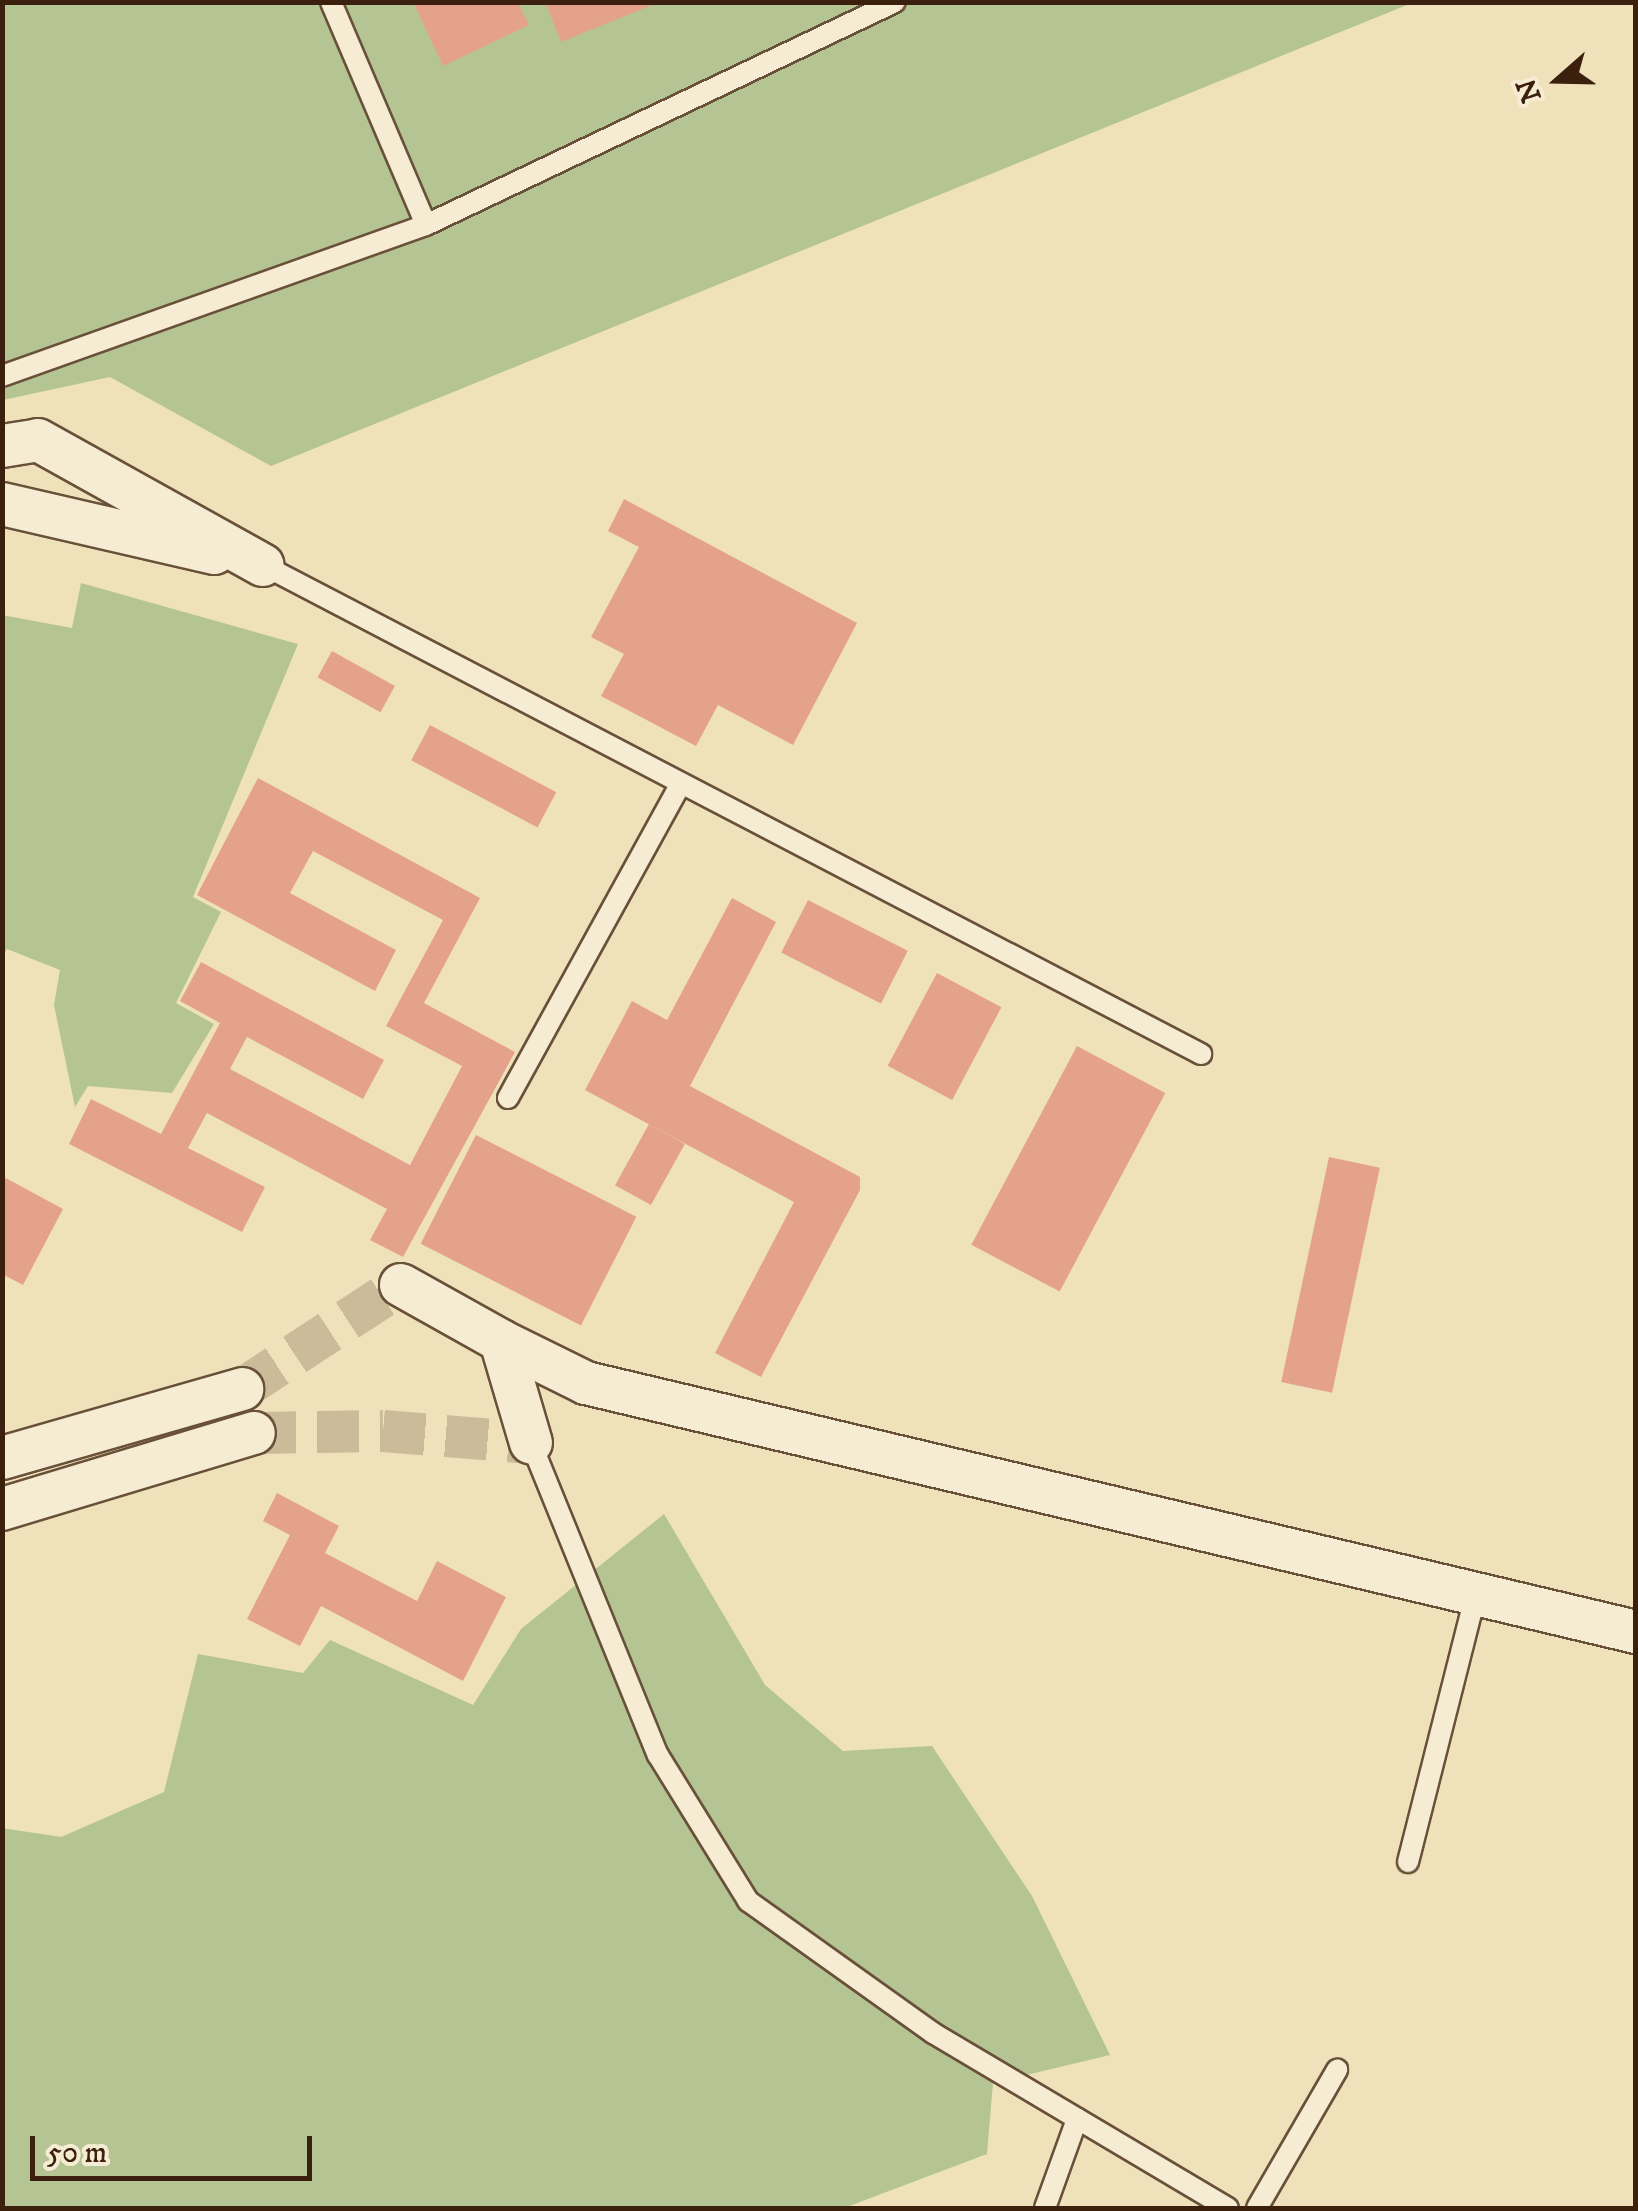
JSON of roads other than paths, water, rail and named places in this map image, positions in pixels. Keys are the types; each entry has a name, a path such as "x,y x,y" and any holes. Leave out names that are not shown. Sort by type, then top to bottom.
{"street":[{"path":"2,446 38,440 263,565"},
{"path":"2,504 263,565"},
{"path":"402,1285 501,1341 586,1382 1636,1632"},
{"path":"501,1341 532,1443"},
{"path":"2,1458 242,1389"},
{"path":"2,1510 254,1433"}],"lane":[{"path":"330,2 426,225"},
{"path":"2,376 426,225 894,2"},
{"path":"263,565 1201,1054"},
{"path":"508,1098 681,782"},
{"path":"532,1443 658,1755 748,1901 933,2033 1228,2208"},
{"path":"1408,1862 1476,1594"},
{"path":"1257,2208 1337,2070"},
{"path":"1045,2208 1077,2118"}],"tunnel":[{"path":"242,1389 401,1285"},
{"path":"254,1433 383,1431 531,1443"}]}
